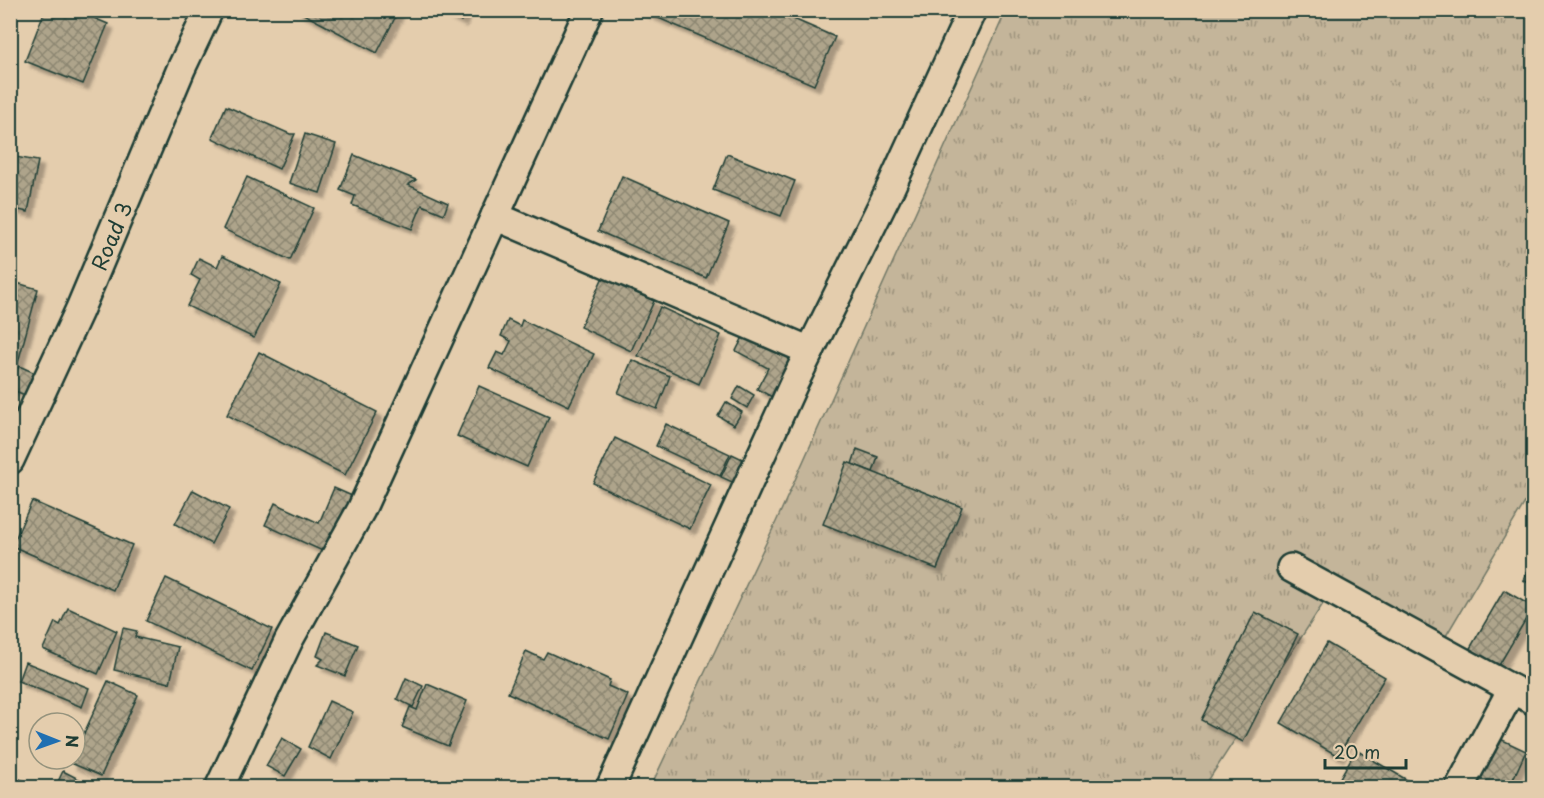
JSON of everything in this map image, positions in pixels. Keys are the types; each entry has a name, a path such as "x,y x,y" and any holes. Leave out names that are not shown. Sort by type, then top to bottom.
{"street":[{"name":"Road 3","path":"10,460 79,311 209,10"},
{"path":"219,788 289,640 361,510 589,10"},
{"path":"610,788 794,383 972,10"},
{"path":"495,216 810,351"},
{"path":"1291,568 1523,695 1459,788"}],"green space":[{"path":"1006,11 1533,11 1533,502 1527,499 1443,641 1330,593 1204,787 660,788 652,784 776,522"}],"building":[{"path":"45,10 75,10 108,24 83,84 25,61"},
{"path":"296,10 399,10 377,53"},
{"path":"439,10 466,10 461,21"},
{"path":"773,10 835,37 814,85 642,11"},
{"path":"226,106 290,134 295,134 279,169 212,138"},
{"path":"305,134 336,144 320,193 289,183"},
{"path":"727,154 795,181 781,216 713,190"},
{"path":"354,155 416,180 408,185 448,203 444,214 422,205 412,229 352,205 355,196 340,190"},
{"path":"10,156 38,161 28,212 10,208"},
{"path":"622,176 729,223 706,278 598,231"},
{"path":"247,177 314,208 290,260 223,229"},
{"path":"222,256 281,284 254,338 187,306 200,280 191,275 199,258 217,267"},
{"path":"603,277 654,301 631,351 580,327"},
{"path":"10,281 38,289 16,370 10,368"},
{"path":"660,307 721,335 699,384 638,356"},
{"path":"508,320 520,326 522,320 594,354 569,406 489,368 497,352 504,355 511,341 501,336"},
{"path":"746,331 795,358 774,398 757,389 768,368 736,351"},
{"path":"259,352 377,412 345,475 227,415"},
{"path":"632,360 670,376 657,409 618,393"},
{"path":"19,366 35,373 25,395 10,389"},
{"path":"479,386 549,417 527,467 457,436"},
{"path":"739,386 754,395 747,408 732,399"},
{"path":"726,402 742,412 734,425 718,416"},
{"path":"666,424 730,454 720,476 656,446"},
{"path":"615,438 711,485 690,529 593,483"},
{"path":"857,449 878,457 873,472 852,464"},
{"path":"732,454 751,463 741,486 721,477"},
{"path":"847,462 962,507 937,569 823,524"},
{"path":"334,488 352,496 327,553 265,525 275,503 319,523"},
{"path":"193,490 229,509 211,544 175,524"},
{"path":"32,501 132,545 113,590 12,546"},
{"path":"1534,561 1534,586 1523,580"},
{"path":"166,578 272,629 252,671 146,621"},
{"path":"1504,590 1533,607 1498,667 1469,650"},
{"path":"68,608 117,631 98,674 43,649 55,622 60,625"},
{"path":"1255,612 1298,634 1243,742 1201,720"},
{"path":"123,628 137,631 135,637 178,647 170,683 114,670"},
{"path":"326,632 358,645 345,676 317,665 323,659 317,656"},
{"path":"1327,643 1385,677 1338,756 1281,723"},
{"path":"526,651 543,659 547,652 610,680 608,686 628,695 609,739 508,693"},
{"path":"25,662 89,688 82,707 18,681"},
{"path":"406,678 423,686 413,707 397,699"},
{"path":"108,681 138,695 101,776 87,770 87,727"},
{"path":"427,684 467,701 448,746 402,727 410,707 417,710"},
{"path":"329,701 353,712 331,759 308,747"},
{"path":"1492,735 1526,751 1509,788 1467,788"},
{"path":"282,738 301,749 285,776 266,766"},
{"path":"1356,750 1419,787 1419,788 1334,788"},
{"path":"63,771 96,788 55,788"},
{"path":"10,776 28,782 26,788 10,788"}]}
